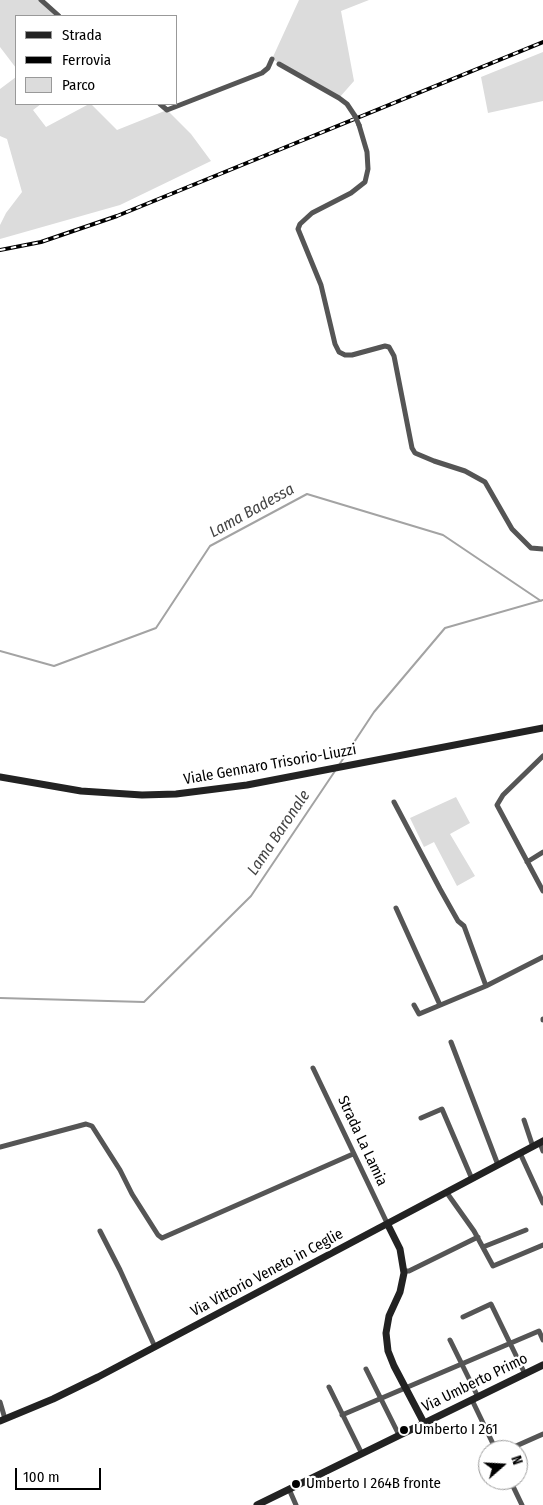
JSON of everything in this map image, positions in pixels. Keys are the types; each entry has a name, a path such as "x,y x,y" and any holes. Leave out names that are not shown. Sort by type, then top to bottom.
{"main road":[{"name":"Viale Gennaro Trisorio-Liuzzi","path":"0,777 81,791 142,796 211,790 247,785 543,728"},
{"name":"Via Vittorio Veneto in Ceglie","path":"3,1420 53,1399 155,1347 538,1144"},
{"path":"388,1224 400,1249 404,1271 402,1287 389,1316 386,1333 388,1351 424,1423"},
{"name":"Via Umberto Primo","path":"257,1505 543,1365"}],"street":[{"path":"41,0 58,15"},
{"path":"161,105 167,110 262,73 268,68 272,59"},
{"path":"279,64 347,104 359,125 367,152 368,169 365,182 351,193 312,213 300,224 298,229 321,285 335,344 340,352 345,355 352,355 385,346 389,347 394,356 412,448 415,453 465,472 485,482 512,529 531,548 541,549"},
{"path":"543,756 502,795 497,805 543,891"},
{"path":"394,802 458,921 464,926 486,986"},
{"path":"527,862 543,852"},
{"path":"396,908 440,1005"},
{"path":"414,1005 419,1014 486,986 543,957"},
{"path":"451,1042 498,1165"},
{"name":"Strada La Lamia","path":"313,1068 388,1224"},
{"path":"421,1118 442,1109 472,1179"},
{"path":"524,1120 543,1151"},
{"path":"0,1147 86,1124 92,1126 120,1170 132,1194 158,1235 162,1238 353,1154"},
{"path":"520,1153 543,1203"},
{"path":"447,1193 478,1237 494,1266 543,1245"},
{"path":"483,1247 526,1230"},
{"path":"100,1231 155,1347"},
{"path":"404,1271 409,1271 478,1237"},
{"path":"463,1317 491,1304 525,1374"},
{"path":"342,1415 539,1331 543,1340"},
{"path":"450,1340 462,1364 492,1440"},
{"path":"366,1369 399,1435"},
{"path":"329,1387 362,1454"},
{"path":"0,1402 3,1420"},
{"path":"528,1441 543,1434"},
{"path":"289,1489 296,1505"},
{"path":"515,1490 522,1505"}],"green space":[{"path":"0,0 44,0 60,15 15,15 15,67 0,47"},
{"path":"299,0 369,0 341,11 354,81 339,98 272,59"},
{"path":"543,52 543,101 488,113 481,77"},
{"path":"15,78 15,105 40,105 33,110 46,127 87,105 92,105 117,130 167,110 191,134 211,161 120,205 0,239 0,225 6,213 22,192 7,139 0,136 0,89"},
{"path":"456,797 470,823 450,834 475,876 457,886 434,842 424,847 410,818"}],"waterway":[{"name":"Lama Badessa","path":"0,651 54,666 156,628 210,546 307,494 443,535 541,601"},
{"name":"Lama Baronale","path":"339,765 374,712 445,628 543,600"},
{"name":"Lama Baronale","path":"0,998 144,1002 251,896 335,771"}],"railway":[{"path":"0,250 41,242 117,216 543,42"}],"place":[{"name":"Umberto I 261","path":"404,1430"},
{"name":"Umberto I 264B fronte","path":"296,1484"}]}
